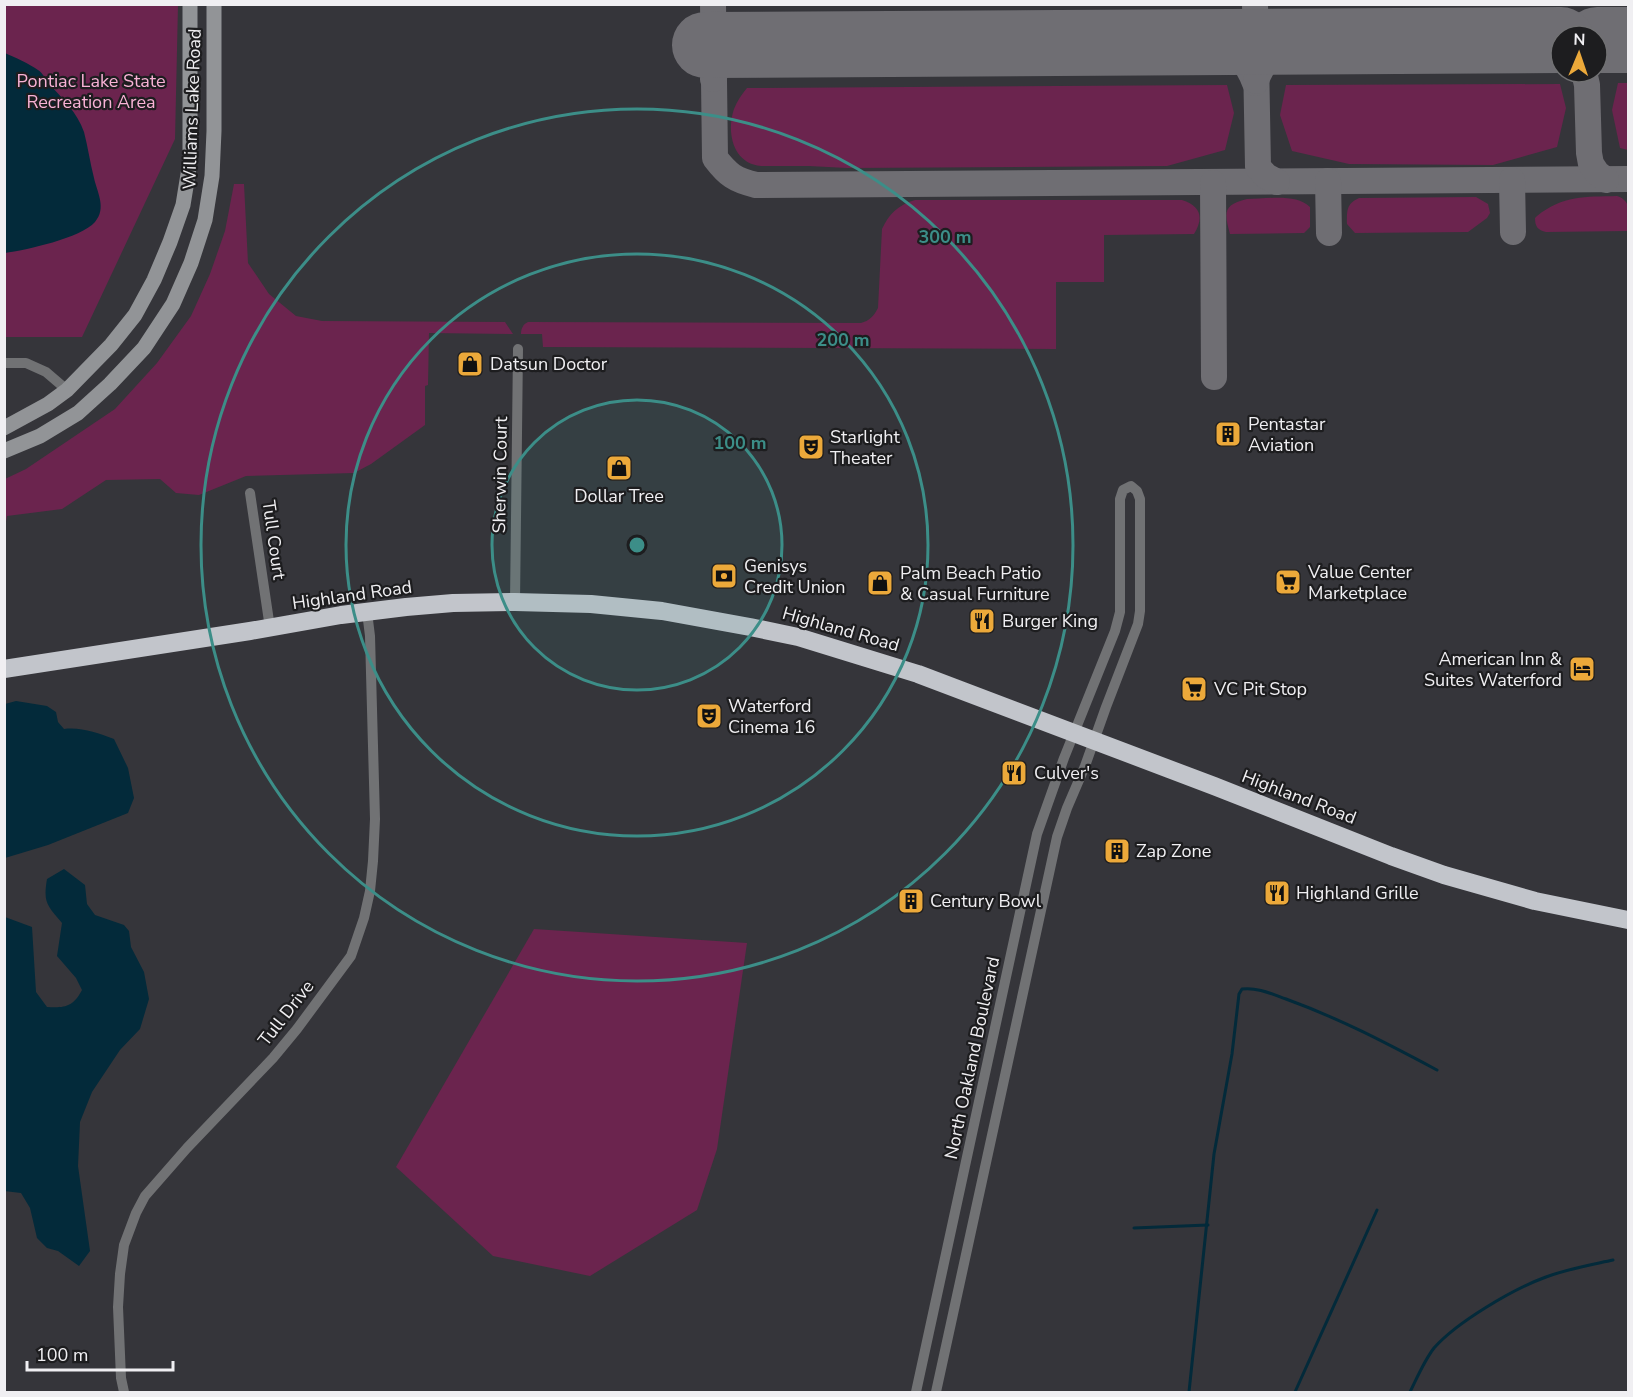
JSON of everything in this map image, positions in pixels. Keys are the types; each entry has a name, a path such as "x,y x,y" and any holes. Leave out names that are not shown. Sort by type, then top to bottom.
{"highway":[{"name":"Highland Road","path":"4,669 367,612 453,603 591,604 662,611 798,637 930,678 1444,875 1535,901 1629,920"}],"main road":[{"name":"Williams Lake Road","path":"4,428 48,404 67,390 111,345 135,315 154,280 183,206 190,162 190,4"},
{"name":"Williams Lake Road","path":"4,451 40,436 78,413 111,384 144,348 173,304 191,263 205,220 212,176 214,4"},
{"path":"4,451 24,434 69,408 76,397 67,390"},
{"path":"4,434 24,417"}],"street":[{"name":"Sherwin Court","path":"515,602 518,349"},
{"path":"4,363 26,363 46,372 67,390"},
{"name":"North Oakland Boulevard","path":"916,1392 1035,845 1049,799 1115,631 1120,612 1120,499 1123,490 1131,486 1137,491 1140,499 1140,612 1136,632 1056,837 936,1392"},
{"name":"Tull Court","path":"250,493 270,628"},
{"name":"Tull Drive","path":"124,1392 118,1306 120,1274 124,1245 145,1196 297,1029 351,956 364,918 374,861 375,819 370,636 367,612"}],"green space":[{"name":"Pontiac Lake State Recreation Area","path":"5,5 178,5 175,139 82,337 5,337"},
{"path":"1618,83 1628,83 1628,150 1620,148 1612,110"},
{"path":"1560,84 1566,108 1557,147 1493,165 1349,164 1292,151 1280,115 1286,85"},
{"path":"1227,85 1234,113 1225,150 1167,166 847,168 761,166 751,164 738,153 731,127 734,109 747,88"},
{"path":"234,184 244,184 248,263 269,294 296,316 322,321 505,322 513,334 429,333 425,425 371,464 354,473 246,476 199,495 176,493 160,479 106,480 62,509 7,516 5,527 5,479 26,469 115,409 157,363 191,316 210,274 225,231"},
{"path":"1617,196 1622,198 1628,206 1628,231 1546,232 1536,226 1535,218 1556,204 1575,198"},
{"path":"1476,197 1488,204 1490,213 1487,218 1468,232 1355,233 1347,224 1348,208 1359,198"},
{"path":"1289,198 1304,203 1310,207 1310,227 1304,233 1230,234 1227,210 1233,204 1247,199"},
{"path":"915,200 1182,200 1197,209 1200,218 1194,234 1104,235 1104,282 1056,282 1056,349 543,347 542,334 521,334 528,322 864,322 871,318 878,308 882,229 895,211"},
{"path":"534,929 747,943 717,1149 697,1210 590,1276 493,1256 396,1167"}],"water":[{"path":"5,53 40,71 78,118 84,132 101,206 99,217 95,222 78,233 39,246 5,253"},
{"path":"16,701 47,706 56,712 58,722 64,729 83,730 114,739 128,768 134,798 128,813 48,845 5,858 5,704"},
{"path":"64,869 85,885 87,904 95,915 124,925 129,931 131,947 144,972 149,999 140,1029 120,1050 92,1092 80,1122 78,1166 90,1251 79,1266 58,1251 47,1248 37,1238 30,1208 21,1193 4,1191 5,917 32,927 36,992 47,1007 64,1007 72,1003 82,990 76,978 57,956 62,923 46,899 47,879"}],"waterway":[{"path":"1189,1392 1214,1154 1232,1054 1239,994 1242,989 1264,991 1326,1015 1437,1070"},
{"path":"1295,1392 1377,1210"},
{"path":"1134,1228 1208,1225"},
{"path":"1410,1392 1434,1348 1486,1307 1546,1277 1570,1269 1613,1260"}],"taxiway":[{"path":"713,4 715,158 732,176 756,185 1628,179"},
{"path":"1255,4 1258,167 1266,176 1277,182"},
{"path":"1609,49 1626,40"},
{"path":"1212,42 1239,56 1255,83"},
{"path":"1256,81 1263,66 1272,56 1283,48 1298,42"},
{"path":"713,79 719,63 731,53 748,45"},
{"path":"1587,84 1591,164 1606,180"},
{"path":"1512,180 1513,232"},
{"path":"1328,181 1329,233"},
{"path":"1213,183 1214,377"}],"runway":[{"path":"705,45 1549,40"},
{"path":"1609,40 1628,40"}],"place":[{"name":"Datsun Doctor","path":"470,364"},
{"name":"Pentastar Aviation","path":"1228,434"},
{"name":"Starlight Theater","path":"811,447"},
{"name":"Dollar Tree","path":"619,468"},
{"name":"Genisys Credit Union","path":"724,576"},
{"name":"Value Center Marketplace","path":"1288,582"},
{"name":"Palm Beach Patio & Casual Furniture","path":"880,583"},
{"name":"Burger King","path":"982,621"},
{"name":"American Inn & Suites Waterford","path":"1582,669"},
{"name":"VC Pit Stop","path":"1194,689"},
{"name":"Waterford Cinema 16","path":"709,716"},
{"name":"Culver's","path":"1014,773"},
{"name":"Zap Zone","path":"1117,851"},
{"name":"Highland Grille","path":"1277,893"},
{"name":"Century Bowl","path":"911,901"}]}
